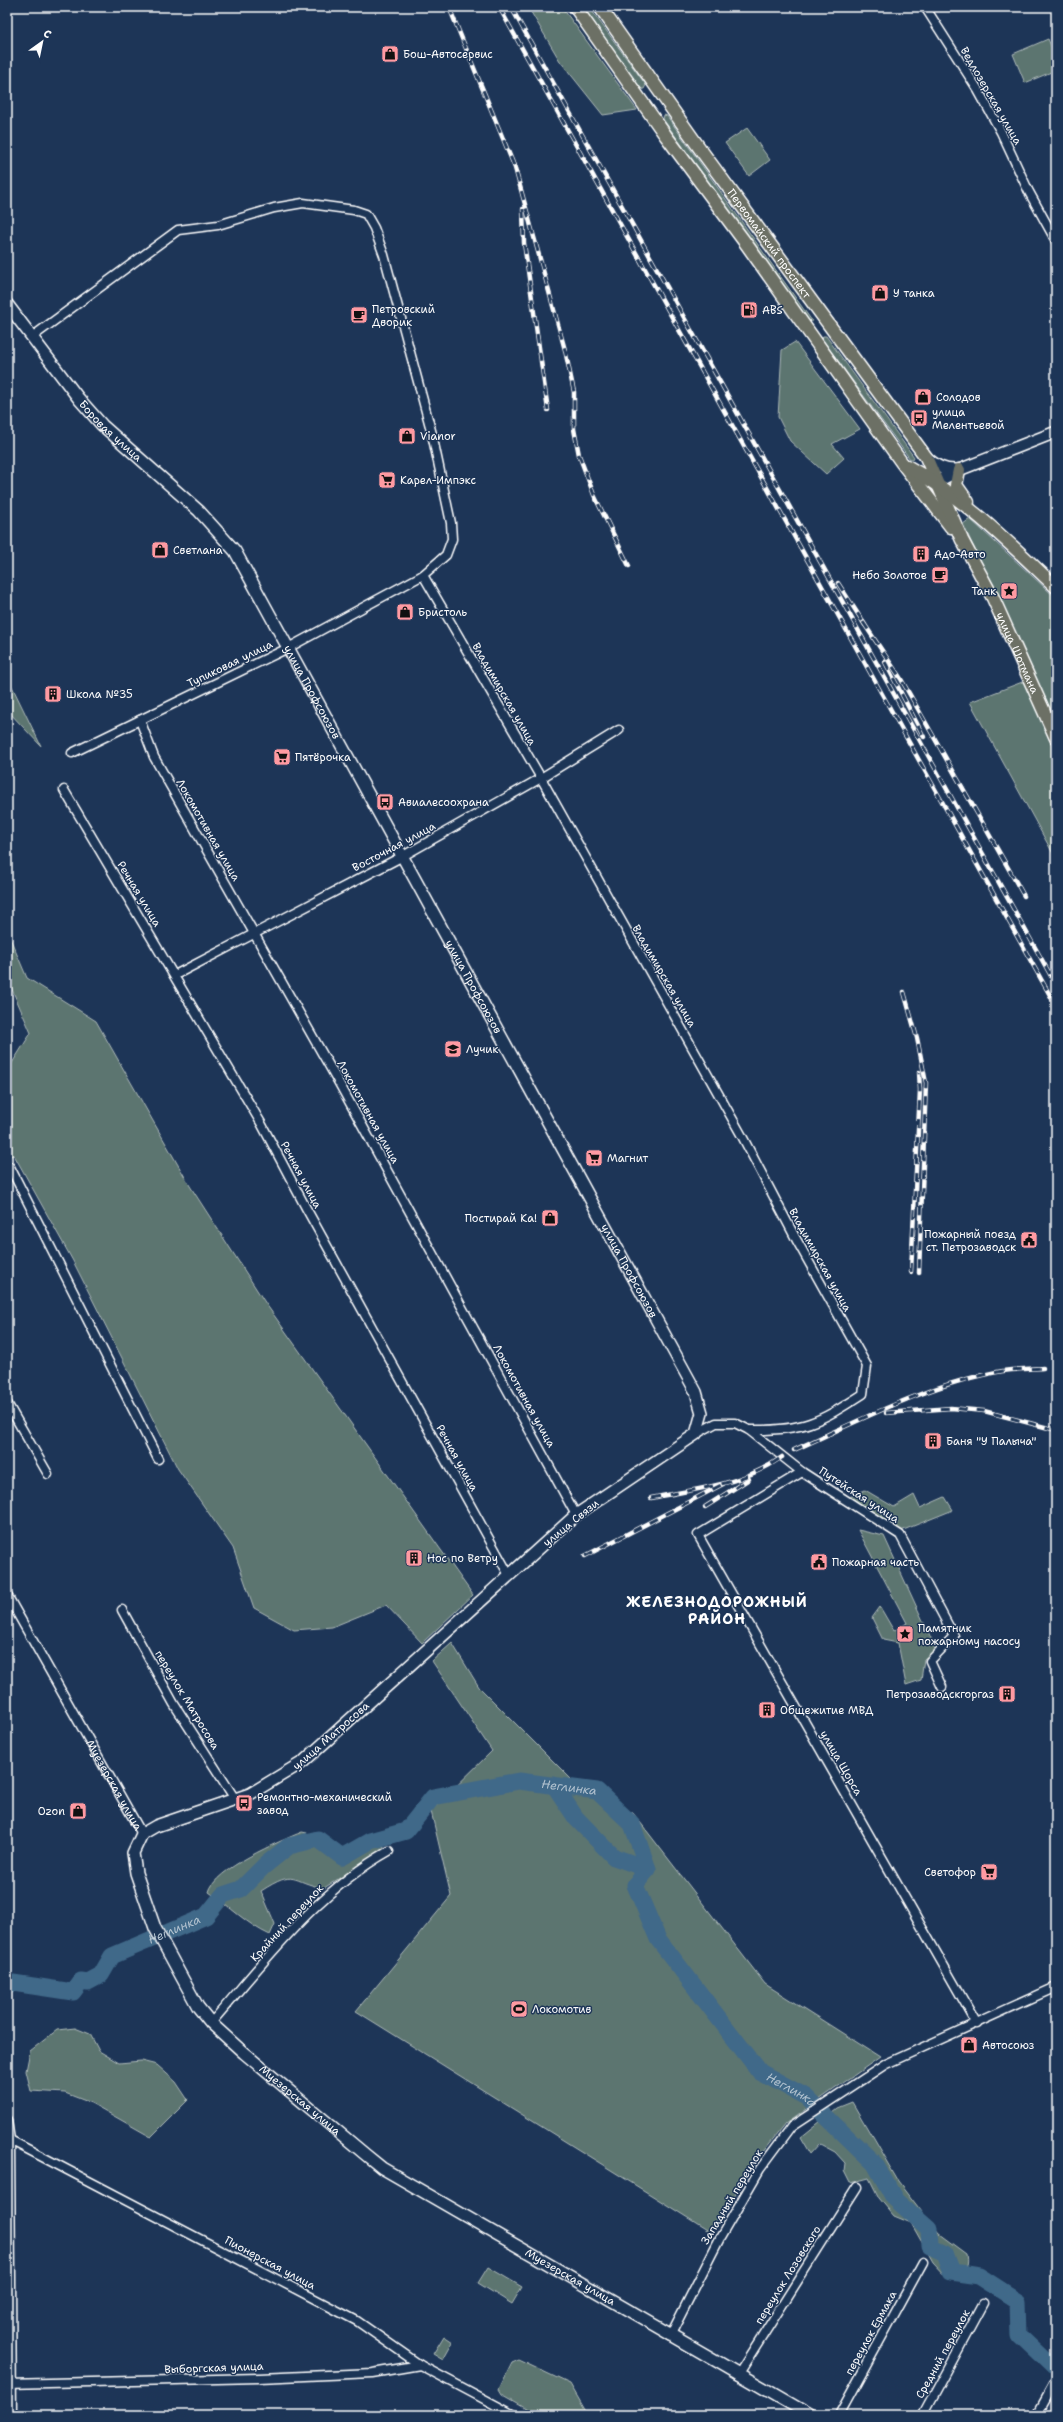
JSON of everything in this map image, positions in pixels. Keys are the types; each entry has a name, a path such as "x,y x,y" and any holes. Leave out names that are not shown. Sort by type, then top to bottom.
{"main road":[{"name":"Первомайский проспект","path":"575,7 647,110 902,463 962,540"},
{"name":"Первомайский проспект","path":"600,7 664,98 828,321 926,458 936,482"},
{"path":"647,110 664,98"},
{"name":"Боровая улица","path":"7,304 79,399 102,426 199,511 229,544"},
{"path":"810,334 828,321"},
{"path":"936,482 959,470 1056,432"},
{"path":"926,458 935,466 948,471 959,470"},
{"name":"Первомайский проспект","path":"902,463 936,482 984,521 1056,587"},
{"path":"959,470 956,485 984,521"},
{"name":"улица Шотмана","path":"936,482 962,540 993,598 1056,738"},
{"path":"956,527 961,514 973,512"},
{"name":"улица Профсоюзов","path":"229,544 235,551 403,856 696,1392 702,1413 696,1434"},
{"name":"улица Связи","path":"473,1607 576,1515 696,1434"},
{"name":"улица Матросова","path":"142,1834 156,1826 250,1794 303,1762 419,1658 473,1607"},
{"name":"Муезерская улица","path":"142,1834 133,1853 136,1874 155,1928 188,1991 211,2024 382,2168 670,2336 810,2415"}],"street":[{"name":"Ведлозерская улица","path":"925,7 991,114 1056,241"},
{"name":"Тупиковая улица","path":"32,337 178,230 218,225 253,213 303,203 354,210 366,214 374,228 384,255 432,434 451,523 452,539 446,556 423,575 288,648 72,753"},
{"name":"Владимирская улица","path":"423,575 541,778 742,1136 796,1239 866,1366 863,1394 825,1418 791,1430 749,1430"},
{"name":"Локомотивная улица","path":"140,720 154,758 339,1082 576,1515"},
{"name":"Восточная улица","path":"175,975 254,932 403,856 541,778 619,730"},
{"name":"Речная улица","path":"64,790 175,975 261,1123 332,1255 509,1575"},
{"path":"7,1169 10,1167 158,1459"},
{"path":"7,1403 48,1474"},
{"name":"Путейская улица","path":"696,1434 716,1423 735,1423 749,1430 802,1472 900,1535 954,1636 930,1662 942,1687"},
{"name":"улица Щорса","path":"802,1472 698,1535 977,2024"},
{"name":"Муезерская улица","path":"7,1595 142,1834"},
{"name":"переулок Матросова","path":"122,1610 174,1704 235,1799"},
{"name":"Крайний переулок","path":"211,2024 316,1905 372,1860 389,1851"},
{"name":"Западный переулок","path":"670,2336 720,2238 760,2169 792,2126 886,2064 1056,1987"},
{"path":"7,2120 10,2140 9,2384 12,2415"},
{"name":"Пионерская улица","path":"10,2140 357,2321 420,2366 510,2414"},
{"name":"переулок Лозовского","path":"738,2375 857,2187"},
{"name":"переулок Ермака","path":"839,2415 923,2262"},
{"name":"Средний переулок","path":"923,2415 983,2304"},
{"name":"Выборгская улица","path":"9,2384 259,2378 373,2373 420,2366"},
{"path":"1037,2415 1053,2386"}],"green space":[{"path":"528,7 555,7 564,10 637,110 603,115 560,61"},
{"path":"581,7 589,7 646,85 644,89 640,89"},
{"path":"1048,39 1056,58 1056,70 1025,83 1013,54"},
{"path":"664,115 667,116 812,321 809,322 663,119"},
{"path":"747,128 770,160 749,176 725,143"},
{"path":"823,336 826,336 914,457 913,459 910,459 822,339"},
{"path":"795,342 860,429 832,444 844,458 826,474 790,441 778,417 782,350"},
{"path":"970,519 1056,598 1056,729 963,524"},
{"path":"7,676 41,746 7,710"},
{"path":"1025,681 1056,756 1056,859 970,702"},
{"path":"7,931 27,978 96,1021 190,1186 266,1304 473,1595 422,1643 386,1605 332,1627 294,1630 254,1608 233,1548 178,1469 73,1261 14,1155 7,1157 7,1071 31,1033 7,978"},
{"path":"865,1490 894,1507 914,1495 920,1508 945,1497 953,1510 901,1531 850,1497"},
{"path":"858,1530 884,1536 936,1649 924,1659 921,1680 906,1685 898,1643 883,1640 872,1618 880,1607 894,1631 907,1623"},
{"path":"452,1643 479,1687 588,1796 633,1813 765,1984 880,2057 785,2124 758,2158 712,2233 356,2011 451,1896 431,1811 492,1751 432,1661"},
{"path":"302,1832 307,1833 341,1863 378,1841 384,1846 382,1851 324,1888 288,1878 281,1880 261,1891 275,1924 270,1935 246,1921 209,1892 214,1883 235,1865 264,1849"},
{"path":"75,2028 90,2034 99,2051 119,2063 141,2061 157,2065 176,2082 188,2100 151,2137 91,2103 65,2093 31,2091 26,2071 30,2051 57,2030"},
{"path":"852,2102 898,2181 939,2234 966,2254 966,2264 961,2272 948,2278 933,2262 911,2223 894,2216 879,2198 869,2178 850,2183 844,2171 845,2163 835,2152 820,2144 810,2155 800,2138 837,2108"},
{"path":"488,2267 522,2287 512,2304 478,2283"},
{"path":"444,2336 453,2342 443,2360 433,2354"},
{"path":"519,2360 570,2384 588,2415 539,2415 502,2394 499,2389 512,2363"}],"waterway":[{"name":"Неглинка","path":"7,1985 13,1983 73,1992 81,1981 88,1982 101,1975 112,1956 206,1916 223,1895 241,1889 264,1866 289,1846 318,1839 342,1857 370,1841 406,1831 433,1797 519,1781 597,1791 632,1824 648,1869 635,1885 658,1939 760,2072 806,2097 875,2164 894,2198 929,2229 930,2246 945,2253 952,2272 979,2276 1018,2301 1019,2334 1056,2369"},
{"path":"554,1785 576,1818 614,1857 648,1869"}],"railway":[{"path":"449,7 515,168 565,350 574,392 574,429 579,455 594,495 629,566"},
{"path":"499,7 1056,1006"},
{"path":"511,7 1056,985"},
{"path":"523,209 524,243 548,410"},
{"path":"838,583 865,625"},
{"path":"863,622 901,679 1024,896"},
{"path":"885,662 924,737"},
{"path":"904,992 917,1038 926,1083 919,1273"},
{"path":"911,1272 920,1090 919,1072"},
{"path":"794,1450 870,1415 922,1393 949,1384 1003,1371 1043,1368"},
{"path":"886,1413 951,1408 984,1411 1056,1430"},
{"path":"651,1498 719,1485 735,1480 767,1467 782,1457"},
{"path":"705,1507 749,1479"},
{"path":"585,1556 723,1484"}],"place":[{"name":"Бош-Автосервис","path":"390,54"},
{"name":"У танка","path":"880,293"},
{"name":"ABS","path":"749,310"},
{"name":"Петровский Дворик","path":"359,315"},
{"name":"Солодов","path":"923,397"},
{"name":"улица Мелентьевой","path":"919,418"},
{"name":"Vianor","path":"407,436"},
{"name":"Карел-Импэкс","path":"387,480"},
{"name":"Светлана","path":"160,550"},
{"name":"Адо-Авто","path":"921,554"},
{"name":"Небо Золотое","path":"940,575"},
{"name":"Танк","path":"1009,591"},
{"name":"Бристоль","path":"405,612"},
{"name":"Школа №35","path":"53,694"},
{"name":"Пятёрочка","path":"282,757"},
{"name":"Авиалесоохрана","path":"385,802"},
{"name":"Лучик","path":"453,1049"},
{"name":"Магнит","path":"594,1158"},
{"name":"Постирай Ка!","path":"550,1218"},
{"name":"Пожарный поезд ст. Петрозаводск","path":"1029,1240"},
{"name":"Баня \"У Палыча\"","path":"933,1441"},
{"name":"Нос по Ветру","path":"414,1558"},
{"name":"Пожарная часть","path":"819,1562"},
{"name":"Памятник пожарному насосу","path":"905,1634"},
{"name":"Петрозаводскгоргаз","path":"1007,1694"},
{"name":"Общежитие МВД","path":"767,1710"},
{"name":"Ремонтно-механический завод","path":"244,1803"},
{"name":"Ozon","path":"78,1811"},
{"name":"Светофор","path":"989,1872"},
{"name":"Локомотив","path":"519,2009"},
{"name":"Автосоюз","path":"969,2045"}],"district":[{"name":"ЖЕЛЕЗНОДОРОЖНЫЙ РАЙОН","path":"717,1610"}]}
